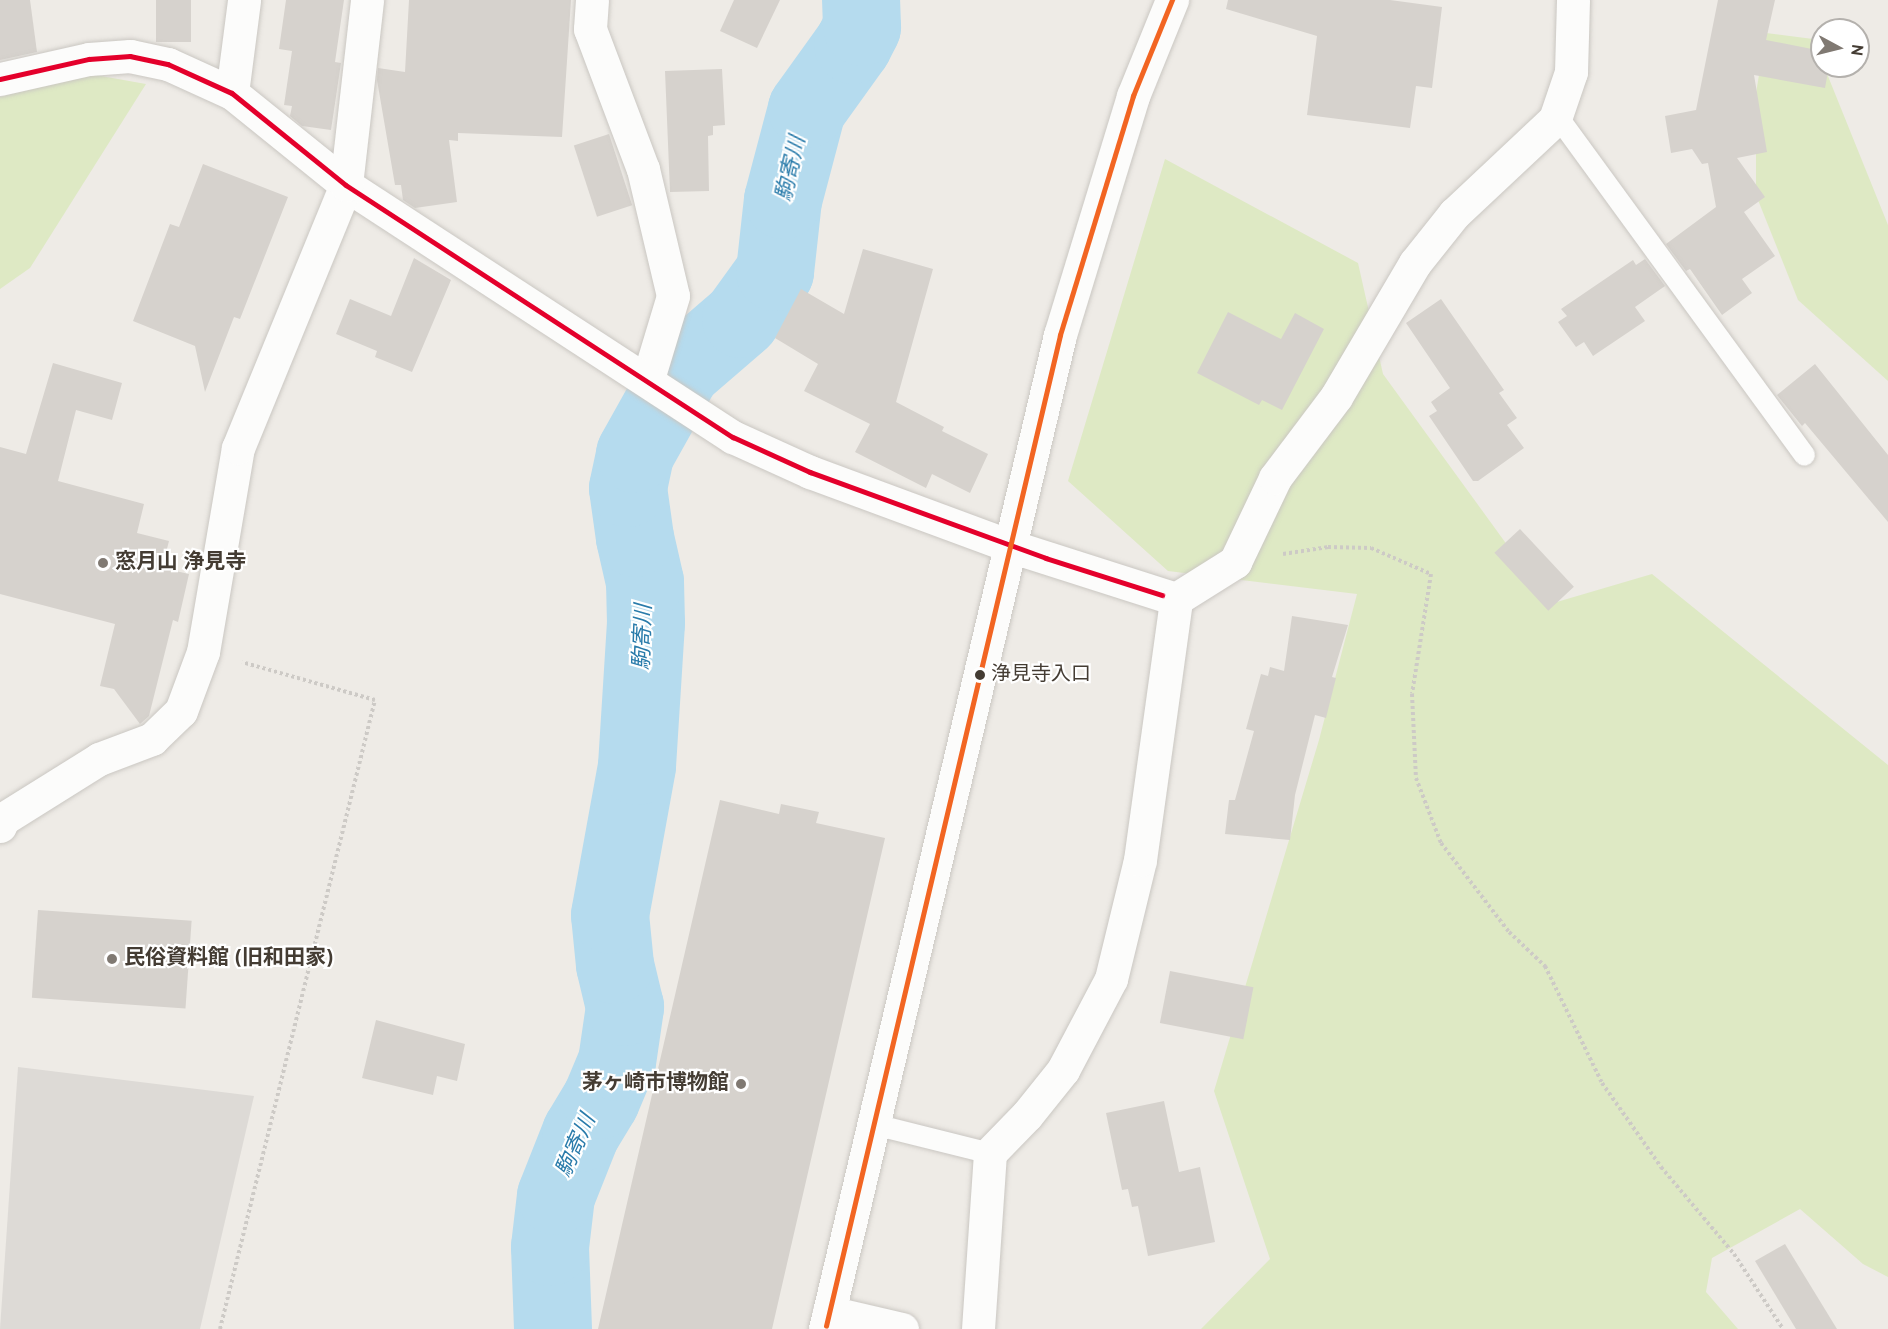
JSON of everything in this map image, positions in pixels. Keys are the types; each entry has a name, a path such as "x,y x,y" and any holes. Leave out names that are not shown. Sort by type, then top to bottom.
{"street":[{"path":"232,93 244,0"},
{"path":"0,826 3,819 99,759 152,740 181,711 203,652 238,448 346,185 367,0"},
{"path":"592,0 590,29 643,169 673,296 661,389"},
{"path":"902,1329 827,1321 1060,335 1097,206 1133,96 1172,0"},
{"path":"0,79 89,59 130,56 168,64 232,93 346,185 734,437 810,472 1010,546 1176,599 1235,562 1275,478 1336,397 1414,263 1454,214 1557,116 1571,72 1573,0"},
{"path":"978,1329 990,1153 1027,1115 1063,1070 1111,979 1140,860 1176,599"}],"lane":[{"path":"1557,116 1804,455"},
{"path":"874,1124 990,1153"}],"path":[{"path":"1235,562 1328,547 1371,548 1431,574 1412,694 1416,778 1442,843 1509,932 1545,966 1602,1083 1661,1167 1734,1254 1783,1329"},
{"path":"203,652 375,700 220,1329"}],"green space":[{"path":"1766,33 1810,39 1810,78 1829,78 1888,225 1888,381 1798,300 1756,195 1756,93"},
{"path":"90,74 146,84 30,268 0,289 0,97"},
{"path":"1165,159 1358,263 1383,374 1550,604 1652,574 1888,765 1888,1277 1863,1264 1800,1209 1712,1258 1706,1292 1738,1329 1201,1329 1270,1259 1214,1091 1319,740 1357,594 1168,571 1068,481"}],"shaded area":[{"path":"18,1067 254,1096 200,1329 0,1329"}],"building":[{"path":"0,0 30,0 37,52 0,60"},
{"path":"156,0 191,0 191,42 156,42"},
{"path":"286,0 344,0 335,62 341,63 331,130 302,126 290,116 292,106 284,105 292,51 279,49"},
{"path":"409,0 571,0 562,137 458,133 458,141 449,140 457,202 415,208 403,200 401,185 395,185 377,80 378,68 405,72"},
{"path":"734,0 780,0 757,48 720,31"},
{"path":"1228,0 1390,0 1442,7 1432,88 1416,86 1410,128 1307,115 1317,36 1226,9"},
{"path":"1718,0 1775,0 1766,40 1810,49 1810,78 1827,78 1825,88 1754,75 1767,152 1737,158 1765,197 1744,212 1775,256 1742,279 1752,293 1722,315 1690,269 1686,271 1666,244 1716,207 1708,163 1702,164 1692,149 1671,153 1665,116 1696,110"},
{"path":"722,69 725,125 713,126 713,135 708,136 709,191 670,192 665,71"},
{"path":"609,134 632,205 597,217 574,145"},
{"path":"203,164 288,197 240,319 234,317 205,392 195,346 133,321 170,224 179,227"},
{"path":"863,249 933,269 896,402 944,427 942,431 988,454 970,493 932,474 926,488 855,452 870,424 804,391 818,364 775,338 801,289 844,314"},
{"path":"414,258 451,280 412,372 375,357 377,351 336,334 350,299 391,316"},
{"path":"1645,259 1665,286 1635,307 1645,321 1593,356 1584,342 1576,347 1558,322 1567,316 1561,309 1633,260 1636,265"},
{"path":"1441,299 1504,390 1499,393 1517,418 1507,425 1524,448 1478,481 1473,481 1429,416 1437,411 1431,402 1450,388 1406,323"},
{"path":"1228,312 1281,339 1295,313 1324,329 1282,410 1262,400 1259,405 1197,373"},
{"path":"53,363 122,383 112,420 76,410 58,481 144,504 137,533 169,541 162,568 189,574 178,622 173,620 149,716 140,724 114,689 100,686 115,624 0,594 0,447 26,454"},
{"path":"1815,364 1888,455 1888,522 1805,423 1802,426 1777,395"},
{"path":"1520,529 1574,587 1548,611 1494,553"},
{"path":"1292,616 1348,625 1332,677 1336,678 1326,718 1315,715 1295,795 1290,840 1225,834 1229,800 1235,800 1254,731 1246,729 1261,674 1268,676 1270,667 1284,671"},
{"name":"茅ヶ崎市博物館","path":"720,800 779,814 781,804 819,812 816,823 885,838 772,1329 598,1329"},
{"name":"民俗資料館 (旧和田家)","path":"38,910 192,921 185,1009 32,998"},
{"path":"1170,971 1253,987 1243,1039 1160,1023"},
{"path":"376,1020 465,1044 457,1081 437,1076 433,1095 362,1078"},
{"path":"1164,1101 1179,1172 1200,1167 1215,1242 1148,1256 1138,1206 1132,1207 1128,1189 1122,1190 1106,1113"},
{"path":"1785,1244 1837,1329 1796,1329 1755,1261"}],"waterway":[{"name":"駒寄川","path":"553,1329 550,1247 556,1196 581,1133 601,1100 617,1062 625,1007 615,965 610,915 637,766 646,623 645,582 635,538 628,488 635,454 682,370 741,319 775,272 783,200 807,109 853,45 862,27 861,0"}],"transit line":[{"path":"826,1326 1060,335 1133,96 1172,0"},
{"path":"0,79 89,59 130,56 168,64 232,93 346,185 733,437 810,472 1046,558 1162,595"}],"place":[{"name":"窓月山 浄見寺","path":"103,563"},
{"name":"浄見寺入口","path":"980,675"},
{"name":"民俗資料館 (旧和田家)","path":"112,959"},
{"name":"茅ヶ崎市博物館","path":"741,1084"}]}
